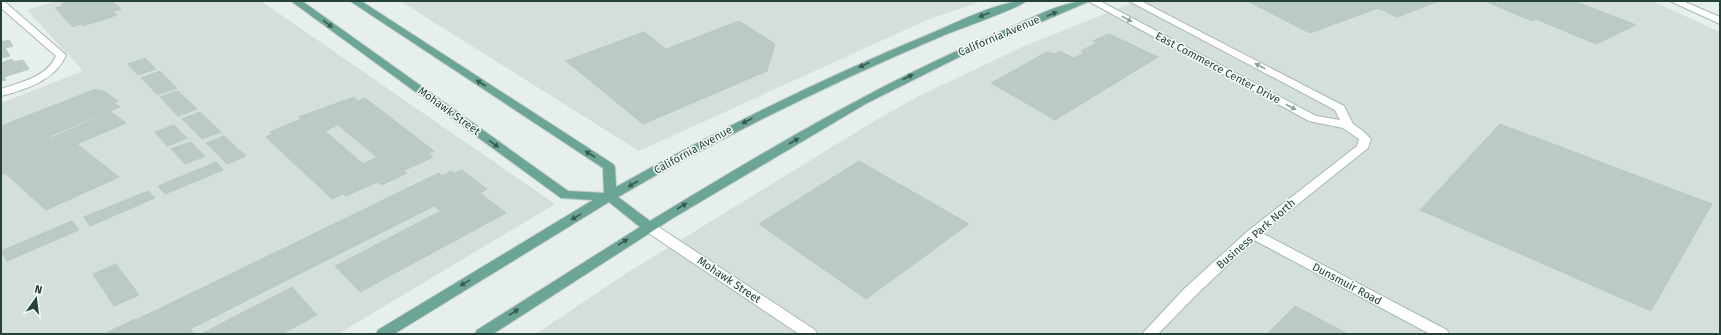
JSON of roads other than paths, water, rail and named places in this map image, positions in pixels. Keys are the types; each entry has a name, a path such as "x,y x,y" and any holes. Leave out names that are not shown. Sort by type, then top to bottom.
{"main road":[{"name":"Mohawk Street","path":"296,1 565,195 610,197 649,227"},
{"path":"355,1 609,167 610,197"},
{"name":"California Avenue","path":"383,334 455,289 610,197 729,130 876,60 1021,1"},
{"name":"California Avenue","path":"482,334 649,227 726,180 889,87 991,39 1085,1"}],"street":[{"name":"East Commerce Center Drive","path":"1092,1 1313,119 1348,124 1360,132 1365,139"},
{"name":"East Commerce Center Drive","path":"1134,1 1340,108 1348,124"},
{"path":"1675,1 1720,21"},
{"path":"1,93 35,80 51,70 60,62 62,55 5,3"},
{"name":"Business Park North","path":"1149,334 1190,292 1253,234 1322,178 1362,148 1365,139"},
{"name":"Mohawk Street","path":"649,227 810,334"},
{"name":"Dunsmuir Road","path":"1253,234 1442,334"}]}
